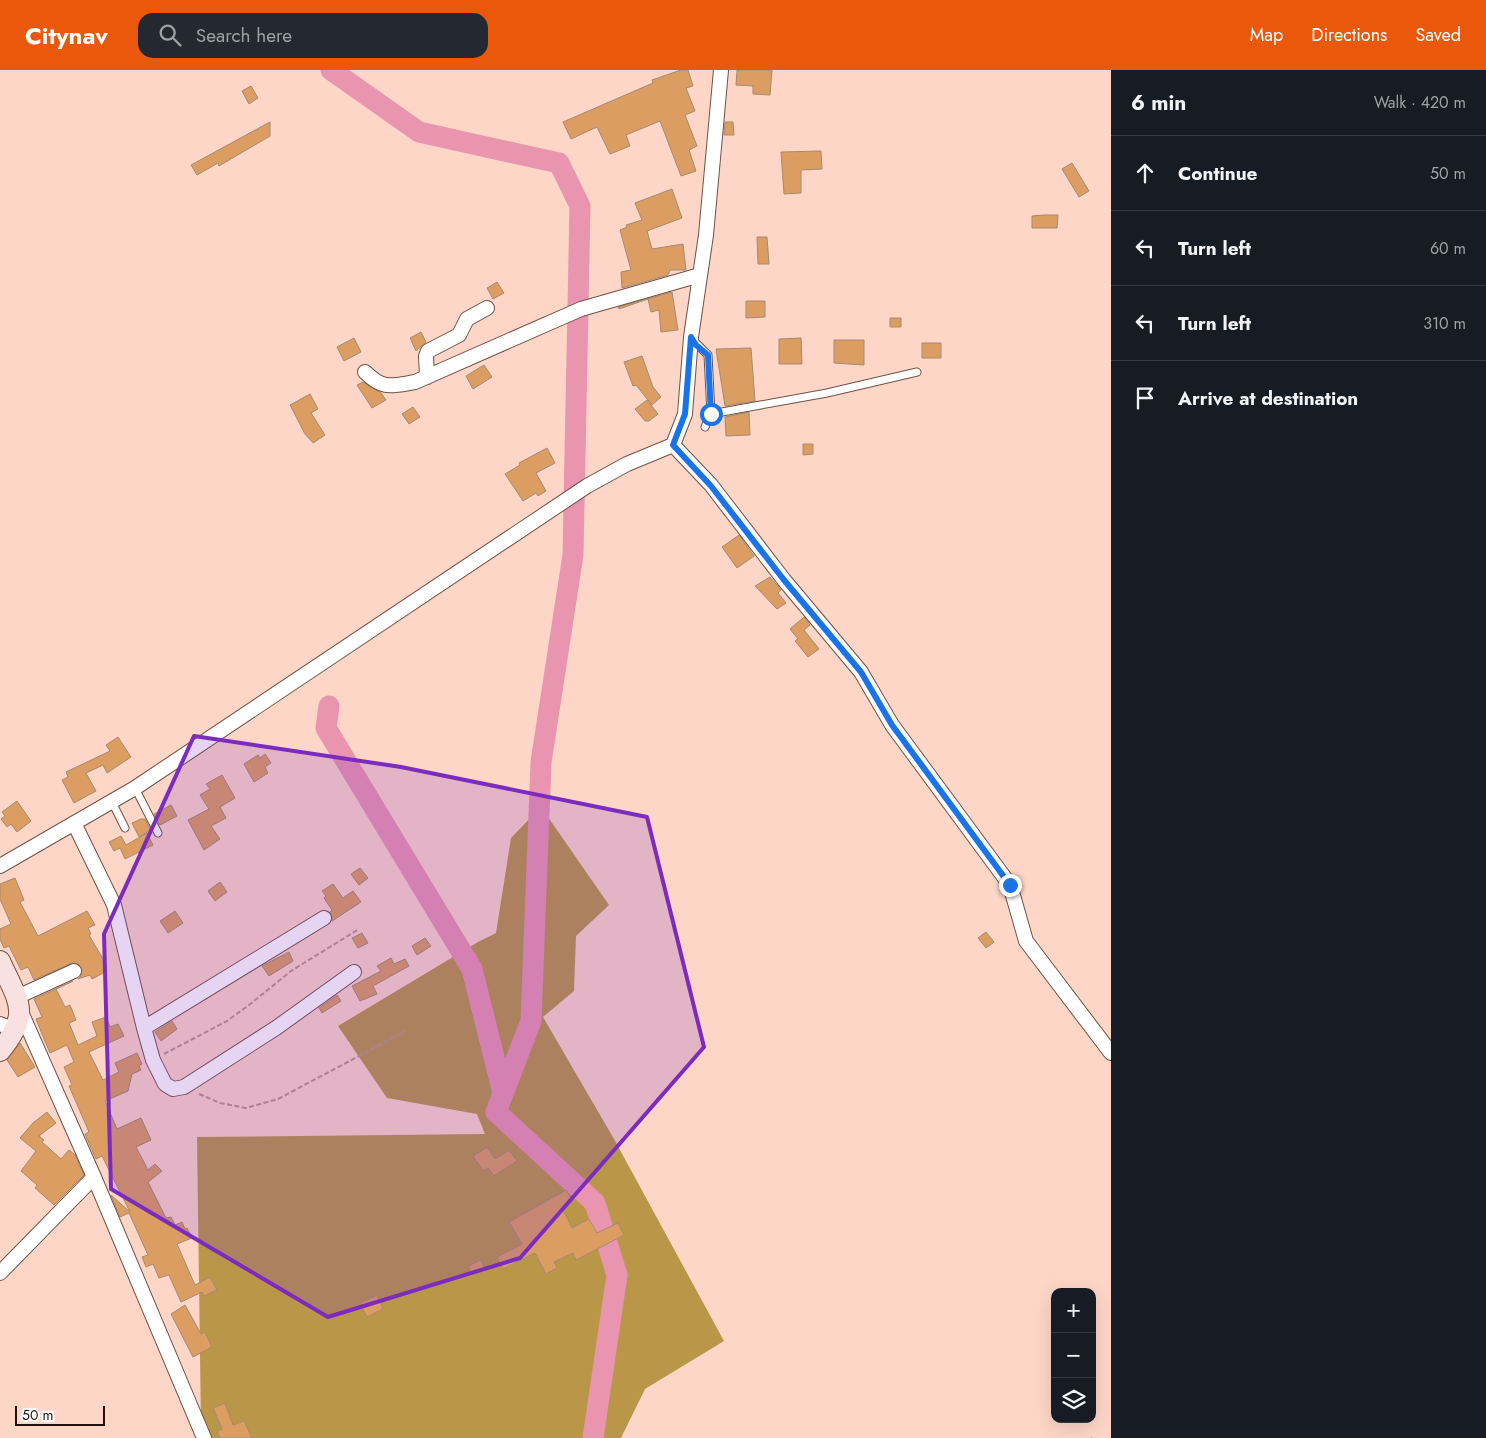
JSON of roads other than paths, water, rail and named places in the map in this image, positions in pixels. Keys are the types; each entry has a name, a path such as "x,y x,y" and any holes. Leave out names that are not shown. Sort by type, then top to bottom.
{"street":[{"path":"0,866 135,788 558,508 587,486 627,464 673,445 685,414 691,337 700,275 721,70"},
{"path":"365,372 376,383 388,386 415,382 578,310 700,275"},
{"path":"428,377 426,356 428,350 458,335 468,319 486,308"},
{"path":"673,445 711,486 784,580 861,672 892,725 1010,885 1026,941 1111,1053"},
{"path":"74,823 114,905 153,1060 165,1084 173,1089 184,1087 276,1028 354,972"},
{"path":"144,1028 324,918"},
{"path":"0,961 13,1016 94,1177 204,1438"},
{"path":"0,1051 13,1016 74,971"},
{"path":"0,1273 94,1177"}],"lane":[{"path":"691,337 696,345 708,355 711,414 705,427"},
{"path":"711,414 827,393 917,372"},
{"path":"135,788 158,833"},
{"path":"112,802 125,828"}],"waterway":[{"path":"331,70 419,132 559,163 580,206 573,555 541,762 531,1021 496,1112 595,1203 617,1275 593,1438"},
{"path":"329,706 326,728 472,969 503,1093"}]}
